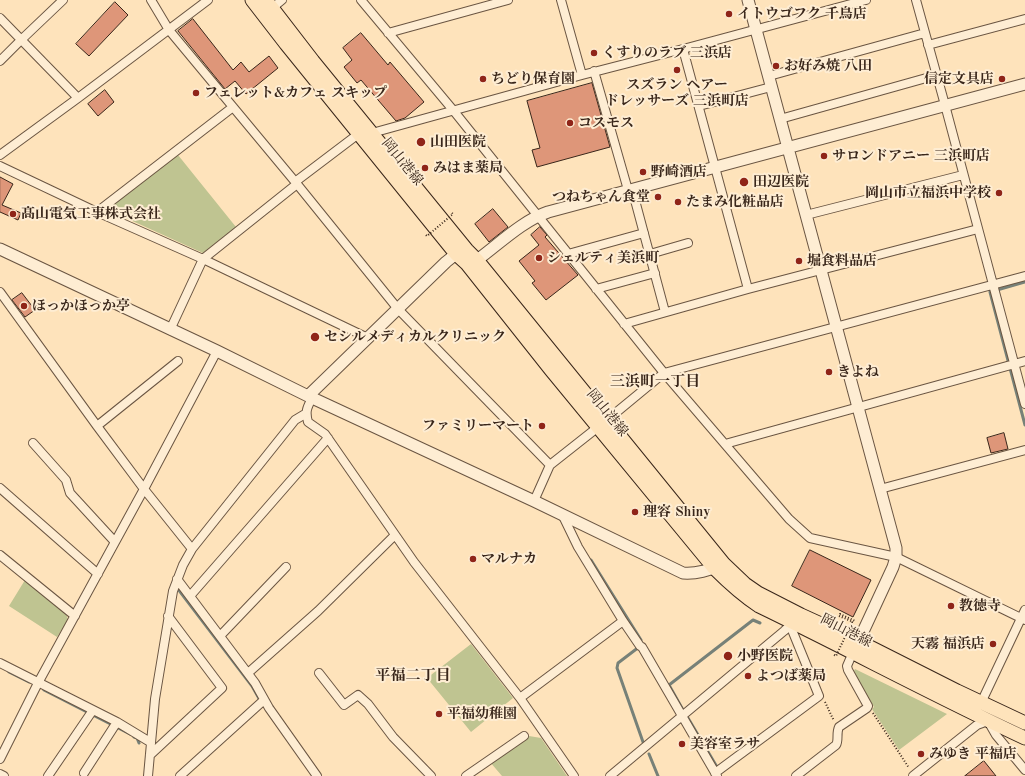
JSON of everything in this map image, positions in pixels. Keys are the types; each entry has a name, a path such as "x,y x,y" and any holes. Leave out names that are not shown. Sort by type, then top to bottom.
{"main road":[{"name":"岡山港線","path":"252,0 271,6 366,134 719,566 795,621 982,702 1025,723"},
{"name":"岡山港線","path":"856,647 982,718 1025,738"}],"street":[{"path":"0,61 63,0"},
{"path":"151,0 169,30 398,309 550,465"},
{"path":"0,154 78,98 208,0"},
{"path":"361,0 452,110 664,373 789,520 810,538 896,557 1024,617 982,702 982,718 977,725 913,776"},
{"path":"388,33 508,0"},
{"path":"561,0 582,75"},
{"path":"748,0 896,548 896,557 893,567 847,666 868,706 864,711 841,726 838,730 838,742 836,745 796,776"},
{"path":"170,330 203,258 296,183 366,134 866,0"},
{"path":"916,0 994,288 1011,365 1025,404"},
{"path":"0,18 78,98"},
{"path":"928,45 1025,19"},
{"path":"699,106 770,81 925,33"},
{"path":"683,49 748,289"},
{"path":"594,72 644,233 665,312"},
{"path":"780,119 937,76"},
{"path":"472,262 537,216 1025,84"},
{"path":"97,212 233,107"},
{"path":"0,166 97,212 203,258 368,338"},
{"path":"806,215 963,175"},
{"path":"624,324 748,289 978,229"},
{"path":"568,254 644,233"},
{"path":"650,254 688,243"},
{"path":"0,249 310,397 562,514 683,573 692,574 719,566"},
{"path":"461,252 398,309 310,397 305,414 308,422 325,434 328,438 414,562 520,698 574,776"},
{"path":"596,289 655,274"},
{"path":"534,501 550,465 603,424 664,373 836,327 994,288 1025,276"},
{"path":"0,292 144,489 192,549"},
{"path":"0,758 38,683 144,489 216,351"},
{"path":"97,426 178,361"},
{"path":"725,444 1025,361"},
{"path":"148,776 155,699 168,616 173,591 183,564 192,549 295,420 305,414"},
{"path":"190,596 328,438"},
{"path":"33,444 66,480 70,493 115,542"},
{"path":"880,489 1025,450"},
{"path":"0,488 98,574"},
{"path":"562,514 578,547 623,621 641,646 682,716 717,773 819,696 795,621 682,716 610,776"},
{"path":"248,673 318,611 395,535"},
{"path":"1,558 75,616"},
{"path":"220,636 286,567"},
{"path":"177,579 248,673 255,683 262,702 317,776"},
{"path":"150,755 222,688 168,616"},
{"path":"520,698 623,621"},
{"path":"0,663 91,713 150,742"},
{"path":"319,673 344,704 358,696 368,704 393,737 431,776"},
{"path":"180,776 262,702"},
{"path":"48,776 91,713"},
{"path":"982,718 1025,770"},
{"path":"84,773 115,725"},
{"path":"466,776 524,736"},
{"path":"0,774 4,776"}],"path":[{"path":"426,235 427,236 453,214 452,213"},
{"path":"834,655 836,656 852,622 839,616 840,614 855,621 852,629"},
{"path":"819,696 822,696 838,730"},
{"path":"868,706 913,776"}],"green space":[{"path":"178,155 236,227 203,253 106,209"},
{"path":"25,580 66,613 68,620 57,637 9,606"},
{"path":"471,644 513,698 471,732 427,678"},
{"path":"855,669 947,714 899,750 872,709 874,707 853,673"},
{"path":"529,736 541,738 567,776 502,776 490,762"}],"building":[{"path":"115,2 128,15 89,56 76,44"},
{"path":"193,19 233,70 241,62 249,72 269,56 278,68 246,94 235,81 225,89 178,31"},
{"path":"361,33 388,65 390,62 424,102 405,118 396,121 361,80 357,83 344,67 352,60 343,48"},
{"name":"コスモス","path":"592,83 610,147 537,167 532,150 540,148 527,101"},
{"path":"105,90 114,102 98,116 88,104"},
{"path":"0,177 13,184 2,205 21,213 18,220 0,212"},
{"path":"493,209 508,227 489,242 475,224"},
{"path":"540,227 547,235 545,237 578,275 546,300 532,283 535,281 519,261 539,245 531,235"},
{"path":"22,293 35,310 25,317 12,300"},
{"path":"1004,433 1008,449 991,453 987,438"},
{"path":"810,550 871,580 853,617 792,586"},
{"path":"984,761 996,776 965,776"}],"waterway":[{"path":"1025,282 990,292 1025,425"},
{"path":"591,560 641,640"},
{"path":"178,589 252,686 261,702"},
{"path":"683,710 669,685 753,620 760,623"},
{"path":"639,647 618,663 617,668 643,742"},
{"path":"9,672 29,682"},
{"path":"44,690 130,734"},
{"path":"688,718 717,767"},
{"path":"134,737 137,738 139,743"},
{"path":"649,754 658,776"}],"place":[{"name":"イトウゴフク 千鳥店","path":"729,14"},
{"name":"くすりのラブ 三浜店","path":"594,53"},
{"name":"お好み焼 八田","path":"776,66"},
{"name":"スズラン ヘアー ドレッサーズ 三浜町店","path":"677,70"},
{"name":"ちどり保育園","path":"483,79"},
{"name":"信定文具店","path":"1002,79"},
{"name":"フェレット&カフェ スキップ","path":"196,93"},
{"name":"コスモス","path":"570,123"},
{"name":"山田医院","path":"421,142"},
{"name":"サロンドアニー 三浜町店","path":"824,156"},
{"name":"みはま薬局","path":"425,168"},
{"name":"野崎酒店","path":"643,172"},
{"name":"田辺医院","path":"744,182"},
{"name":"岡山市立福浜中学校","path":"999,193"},
{"name":"つねちゃん食堂","path":"658,197"},
{"name":"たまみ化粧品店","path":"678,202"},
{"name":"髙山電気工事株式会社","path":"13,214"},
{"name":"シェルティ美浜町","path":"539,258"},
{"name":"堀食料品店","path":"799,261"},
{"name":"ほっかほっか亭","path":"24,306"},
{"name":"セシルメディカルクリニック","path":"315,337"},
{"name":"きよね","path":"829,372"},
{"name":"ファミリーマート","path":"542,426"},
{"name":"理容 Shiny","path":"635,512"},
{"name":"マルナカ","path":"473,559"},
{"name":"教徳寺","path":"951,606"},
{"name":"天霧 福浜店","path":"993,644"},
{"name":"小野医院","path":"728,656"},
{"name":"よつば薬局","path":"748,676"},
{"name":"平福幼稚園","path":"439,714"},
{"name":"美容室ラサ","path":"682,744"},
{"name":"みゆき 平福店","path":"921,754"}],"district":[{"name":"三浜町一丁目","path":"655,382"},
{"name":"平福二丁目","path":"413,676"}]}
